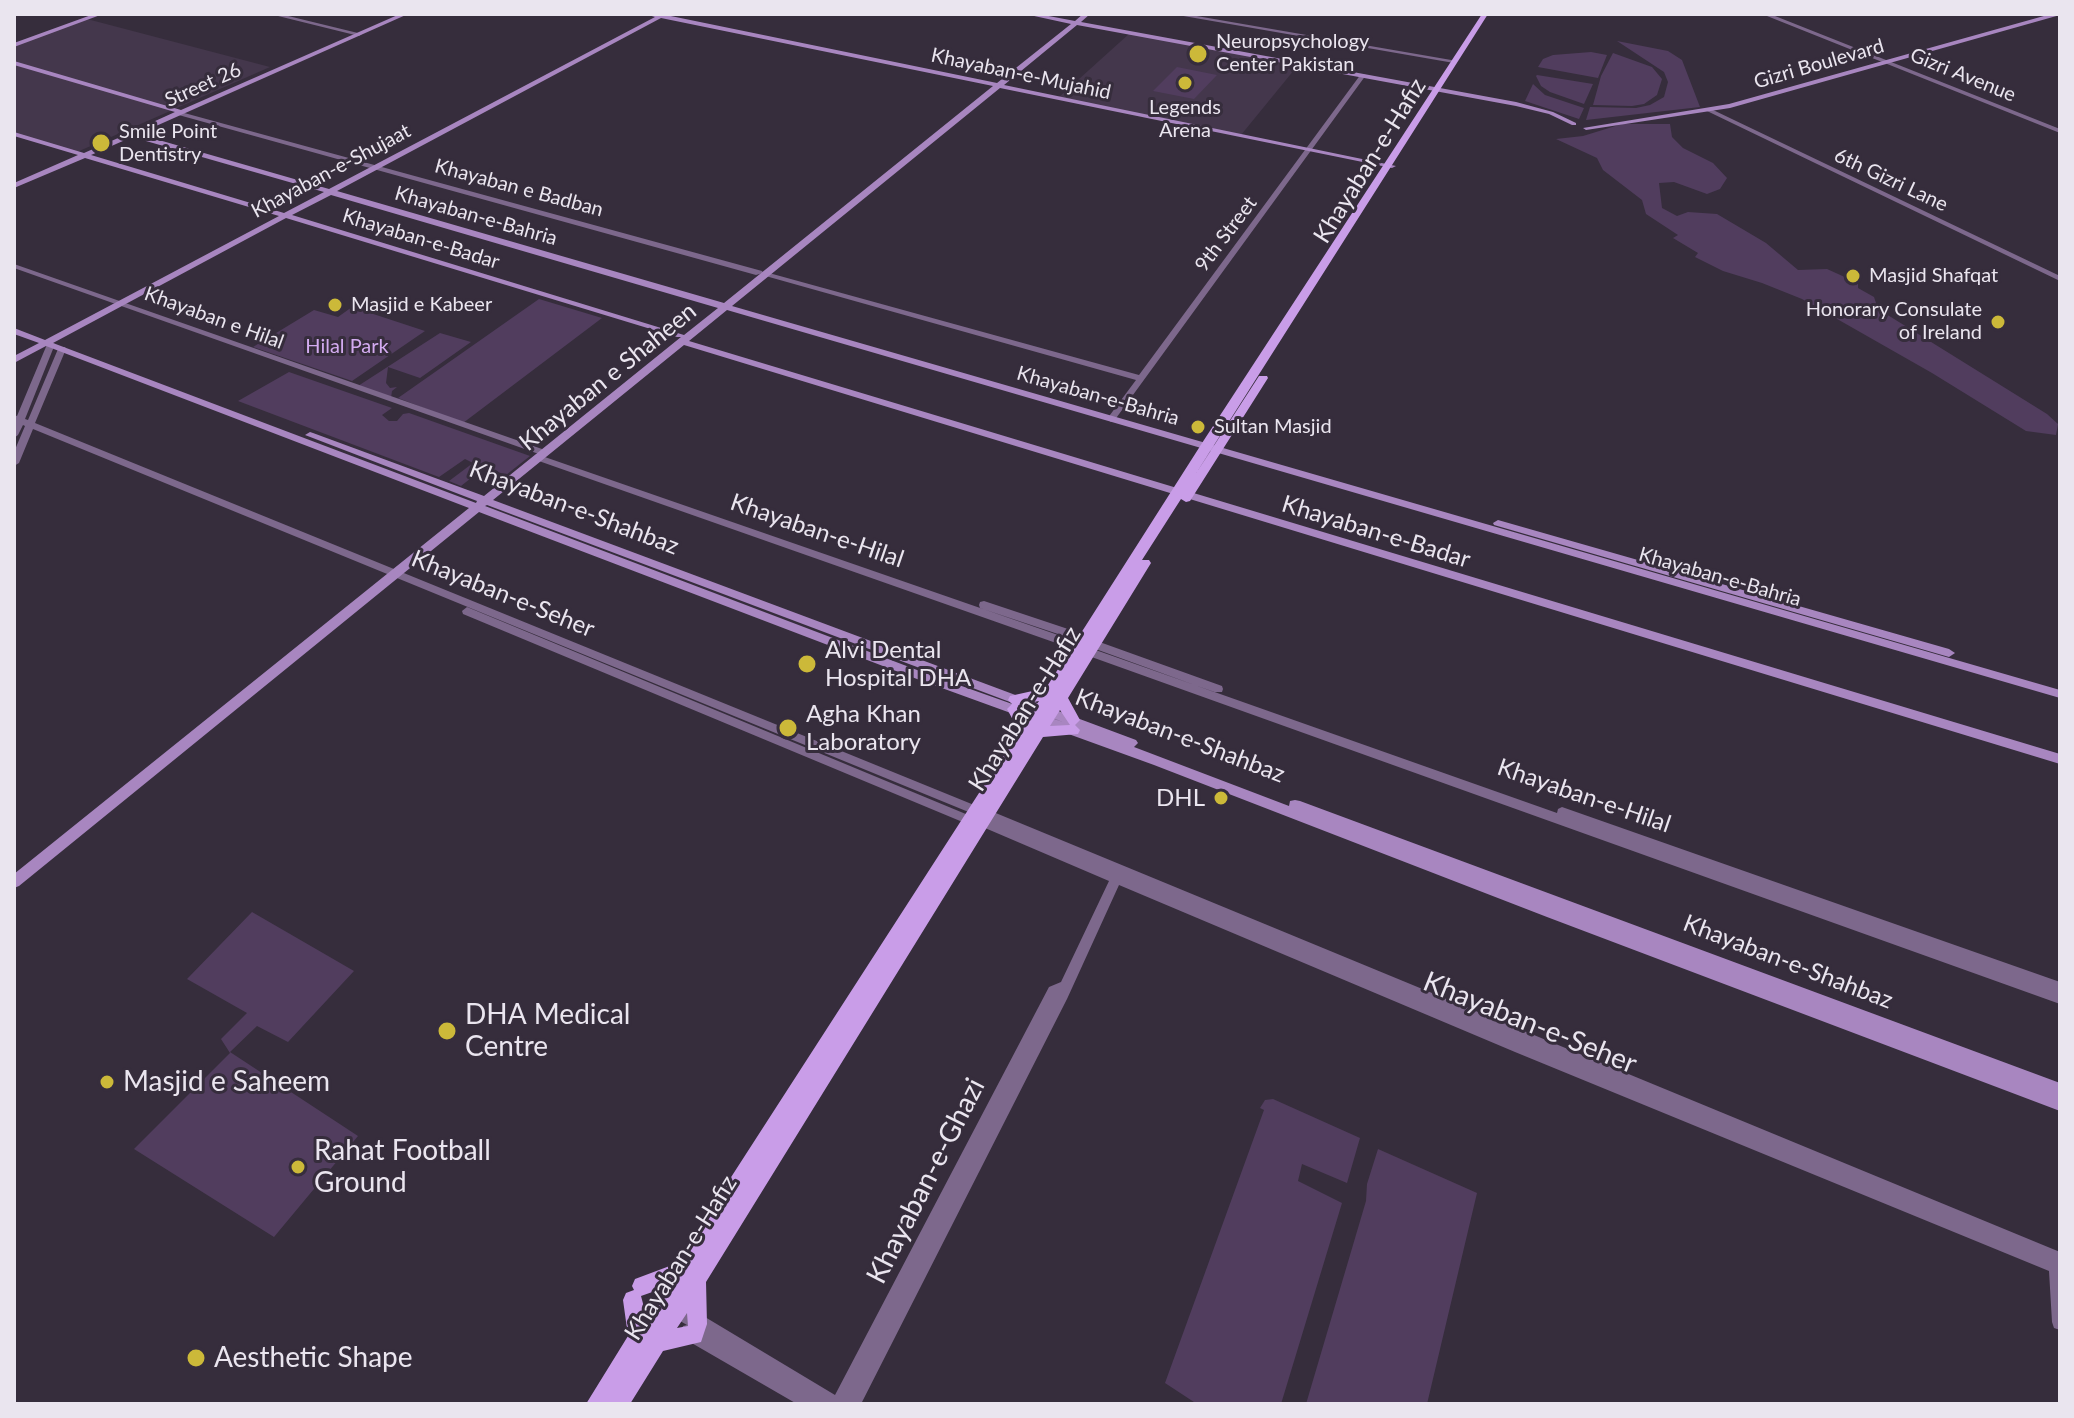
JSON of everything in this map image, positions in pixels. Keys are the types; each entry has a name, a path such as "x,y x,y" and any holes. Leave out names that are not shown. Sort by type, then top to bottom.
{"main road":[{"path":"14,44 97,14"},
{"name":"Street 26","path":"358,33 398,14"},
{"name":"Street 26","path":"14,184 405,14"},
{"name":"Khayaban-e-Mujahid","path":"648,14 1390,166"},
{"path":"1028,14 1080,18 1532,106 1585,125"},
{"path":"1456,59 1460,46 1487,14"},
{"path":"1439,89 1487,14"},
{"name":"Gizri Boulevard","path":"1585,125 1709,110 2050,14"},
{"name":"Gizri Boulevard","path":"1585,125 1726,105 2058,14"},
{"name":"Khayaban-e-Shujaat","path":"14,358 50,343 115,304 661,15"},
{"name":"Khayaban e Shaheen","path":"14,874 1080,18"},
{"name":"Khayaban-e-Hafiz","path":"597,1404 667,1311 1214,445 1258,370 1470,43"},
{"path":"14,65 177,112"},
{"path":"1439,89 1534,108 1574,124 1585,125"},
{"name":"Khayaban-e-Bahria","path":"130,133 1521,534 2060,694"},
{"name":"Khayaban-e-Badar","path":"14,136 2060,759"},
{"name":"Khayaban-e-Shahbaz","path":"14,325 50,343"},
{"name":"Khayaban-e-Shahbaz","path":"14,331 1014,704 1040,720 1073,725 1302,812 1552,913 2060,1103"},
{"name":"Khayaban-e-Badar","path":"1185,491 2060,753"},
{"name":"Khayaban-e-Bahria","path":"1521,534 2060,685"},
{"name":"Khayaban e Shaheen","path":"14,882 389,575"},
{"path":"1014,704 1056,696 1073,725"},
{"path":"1014,704 1040,720 1073,725"},
{"name":"Khayaban-e-Shahbaz","path":"1302,812 1554,899 2060,1091"},
{"path":"688,1276 696,1330 648,1340 638,1293 688,1276"},
{"name":"Khayaban-e-Hafiz","path":"618,1404 648,1340"}],"street":[{"path":"273,14 358,33"},
{"path":"283,14 358,33"},
{"path":"1175,14 1456,59"},
{"name":"Gizri Avenue","path":"1765,14 2060,131"},
{"name":"9th Street","path":"1113,416 1363,75"},
{"name":"6th Gizri Lane","path":"1709,110 2060,279"},
{"name":"Khayaban e Badban","path":"177,112 1140,376"},
{"name":"Khayaban e Hilal","path":"14,269 539,454"},
{"name":"Khayaban e Hilal","path":"14,269 68,291 115,304 204,340"},
{"name":"Khayaban-e-Hilal","path":"204,340 1087,645 1735,877"},
{"path":"14,463 20,425 50,343"},
{"name":"Khayaban-e-Seher","path":"20,425 2058,1263"},
{"name":"Khayaban-e-Ghazi","path":"852,1404 1064,987 1118,874"},
{"path":"1735,877 2060,988"},
{"path":"1735,877 2060,998"},
{"name":"Khayaban-e-Ghazi","path":"837,1404 1054,991 1064,987"},
{"path":"2058,1263 2060,1322"},
{"path":"667,1311 813,1404"},
{"path":"696,1330 837,1404"}],"shaded area":[{"path":"87,19 270,67 77,152 14,133 14,46"},
{"path":"1130,33 1299,64 1241,135 1058,98"}],"green space":[{"path":"1617,41 1668,51 1682,60 1700,107 1586,120 1590,107 1636,108 1664,97 1668,82 1664,72"},
{"path":"1591,52 1607,55 1598,78 1538,67 1543,59 1553,55"},
{"path":"1613,53 1652,67 1662,79 1657,95 1644,104 1632,106 1593,105 1601,76"},
{"name":"Legends Arena","path":"1177,67 1217,75 1194,99 1153,91"},
{"path":"1536,76 1593,84 1584,104 1550,92 1541,86"},
{"path":"1533,84 1545,95 1584,108 1579,119 1525,101"},
{"path":"1622,124 1670,124 1672,137 1683,148 1713,163 1727,178 1720,189 1707,194 1674,182 1659,183 1662,208 1677,216 1688,212 1717,214 1766,243 1798,270 1827,269 1858,283 1858,288 1874,297 1878,309 2047,414 2058,424 2056,435 2026,431 1802,299 1723,271 1695,257 1698,253 1673,238 1678,235 1646,214 1642,200 1603,170 1597,158 1556,139 1583,136"},
{"path":"539,299 602,318 463,423 398,398"},
{"name":"Hilal Park","path":"352,307 425,331 352,381 253,347 314,310 338,317"},
{"path":"440,333 471,342 420,378 388,367 386,383 390,388 397,387 392,391 391,398 358,386"},
{"path":"289,372 392,408 382,415 389,421 397,421 403,414 409,413 530,456 506,475 485,467 461,486 449,481 473,463 465,459 439,477 238,401"},
{"path":"252,912 354,971 288,1042 257,1026 230,1052 358,1136 274,1237 134,1149 230,1053 221,1039 247,1013 187,979"},
{"path":"1273,1099 1360,1138 1347,1183 1302,1164 1298,1181 1342,1203 1281,1404 1197,1404 1165,1383 1264,1110 1260,1108 1265,1100"},
{"path":"1378,1149 1477,1193 1427,1404 1306,1404 1366,1201 1367,1184"}],"place":[{"name":"Neuropsychology Center Pakistan","path":"1198,54"},
{"name":"Legends Arena","path":"1185,83"},
{"name":"Smile Point Dentistry","path":"101,143"},
{"name":"Masjid Shafqat","path":"1853,276"},
{"name":"Masjid e Kabeer","path":"335,305"},
{"name":"Honorary Consulate of Ireland","path":"1998,322"},
{"name":"Sultan Masjid","path":"1198,427"},
{"name":"Alvi Dental Hospital DHA","path":"807,664"},
{"name":"Agha Khan Laboratory","path":"788,728"},
{"name":"DHL","path":"1221,798"},
{"name":"DHA Medical Centre","path":"447,1031"},
{"name":"Masjid e Saheem","path":"107,1082"},
{"name":"Rahat Football Ground","path":"298,1167"},
{"name":"Aesthetic Shape","path":"196,1358"}]}
